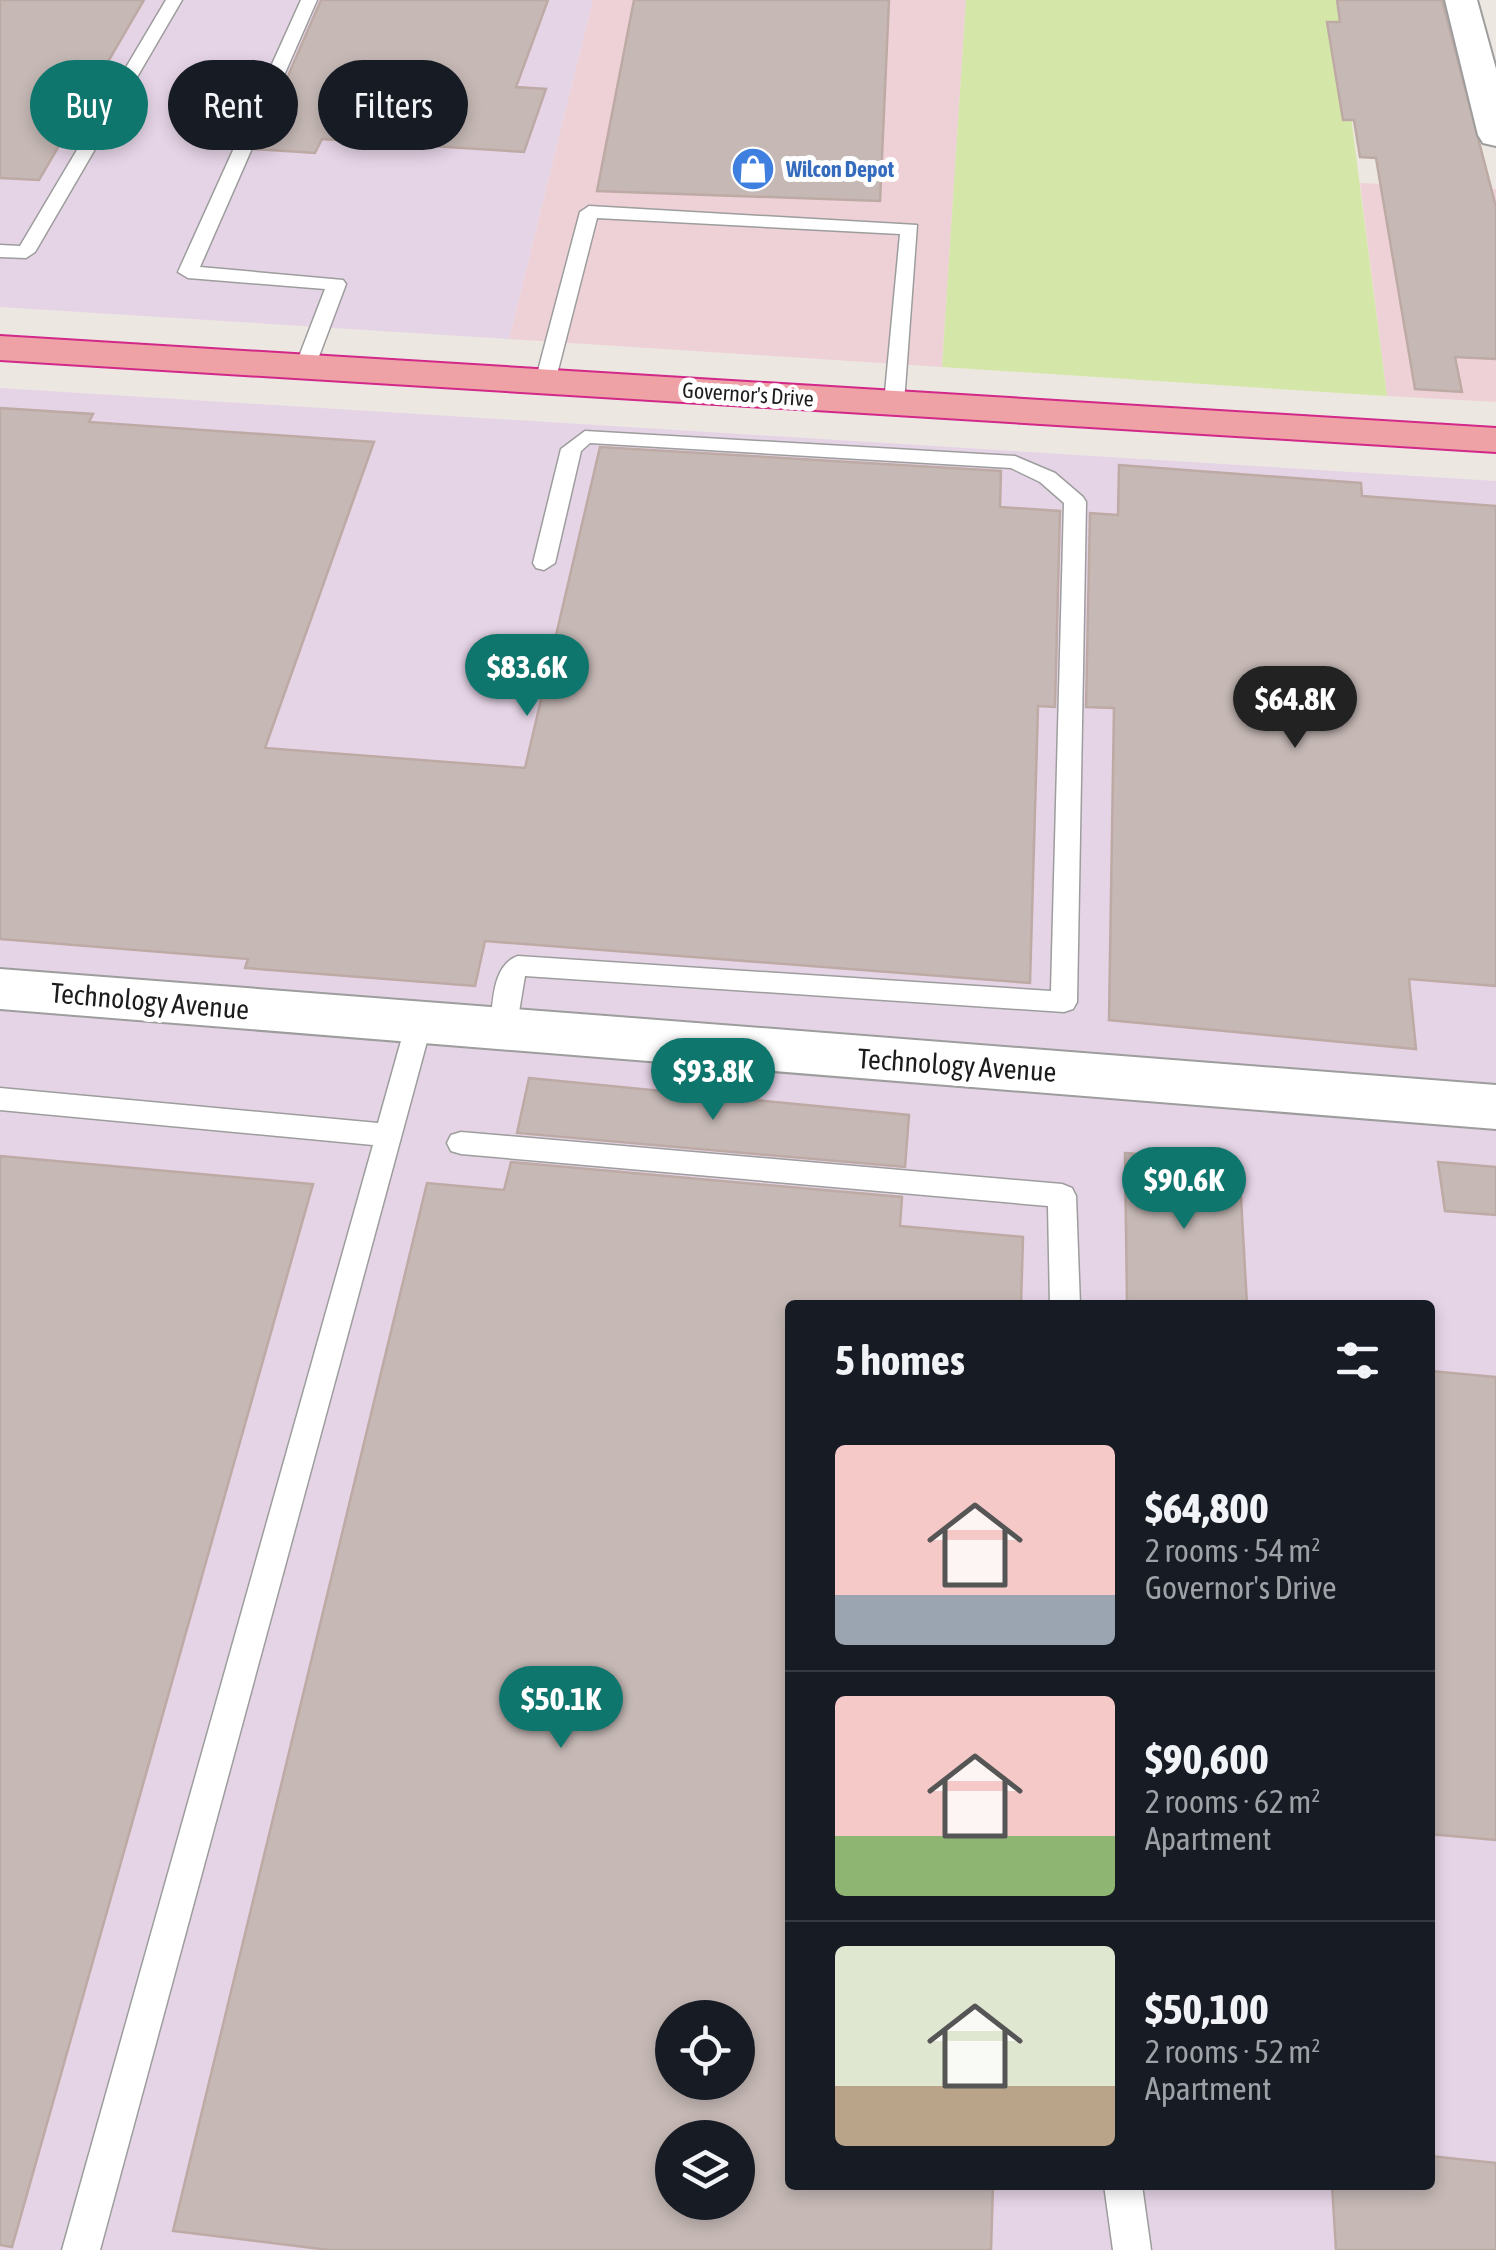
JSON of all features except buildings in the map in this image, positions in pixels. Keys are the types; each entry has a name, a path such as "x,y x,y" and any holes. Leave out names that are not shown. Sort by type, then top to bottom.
{"highway":[{"name":"Governor's Drive","path":"0,348 1496,440"}],"street":[{"path":"1461,0 1496,135"},
{"name":"Technology Avenue","path":"0,989 1496,1107"}],"lane":[{"path":"0,250 26,252 174,0"},
{"path":"305,367 336,284 188,272 310,0"},
{"path":"544,382 590,212 910,229 894,403"},
{"path":"503,1030 511,976 518,966 1064,1002 1075,502 1064,488 1015,462 585,437 572,449 544,562"},
{"path":"81,2250 419,1023"},
{"path":"0,1099 389,1136"},
{"path":"460,1142 1062,1196 1065,1300"},
{"path":"1124,2190 1132,2250"}],"shaded area":[{"path":"0,0 593,0 509,339 0,307"},
{"name":"Wilcon Depot","path":"593,0 966,0 942,367 509,339"},
{"path":"1360,183 1496,189 1496,402 1387,396"},
{"path":"0,388 1496,481 1496,2250 0,2250"}],"green space":[{"path":"966,0 1336,0 1387,396 942,367"}],"place":[{"name":"Wilcon Depot","path":"753,169"}]}
